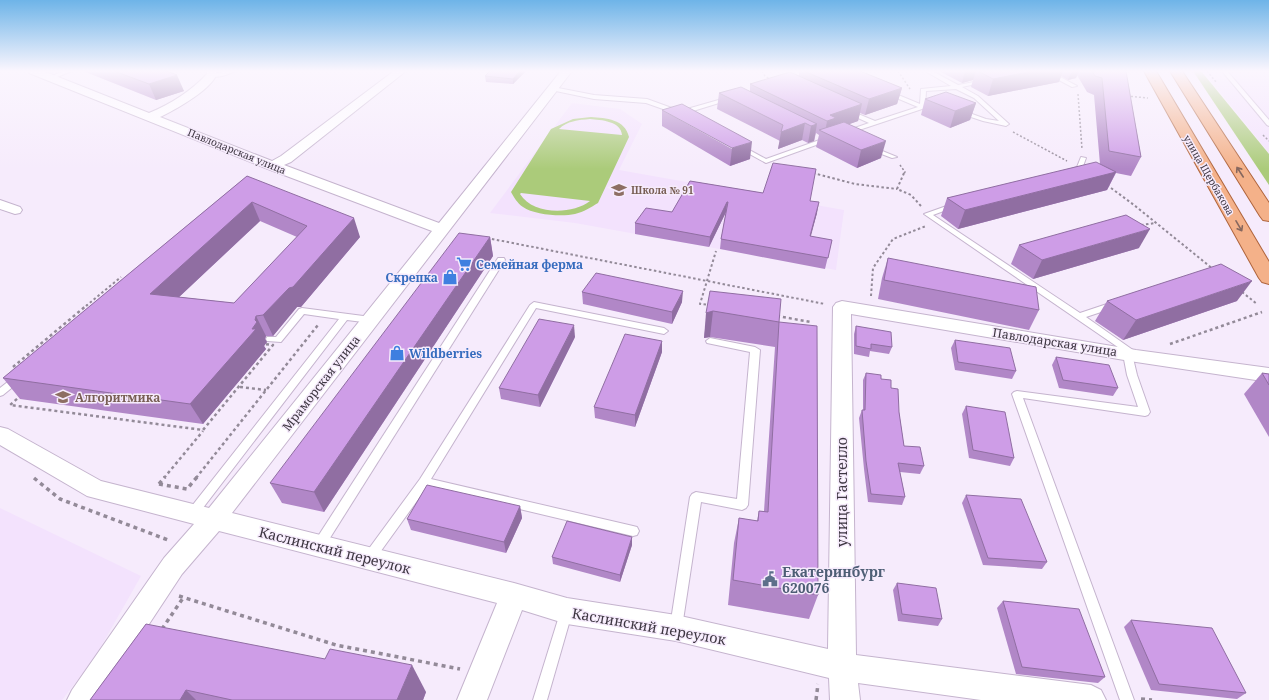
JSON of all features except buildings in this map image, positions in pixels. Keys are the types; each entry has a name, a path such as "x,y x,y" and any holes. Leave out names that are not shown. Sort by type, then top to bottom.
{"main road":[{"name":"улица Щербакова","path":"1169,104 1269,278"},
{"path":"1197,104 1269,216"}],"street":[{"name":"Павлодарская улица","path":"116,104 273,166 442,229"},
{"path":"150,117 160,113 175,104"},
{"path":"273,166 286,159 358,104"},
{"name":"Мраморская улица","path":"82,700 173,566 203,516 371,320 541,104"},
{"path":"0,204 15,210"},
{"name":"Павлодарская улица","path":"842,308 1132,355 1269,375"},
{"name":"улица Гастелло","path":"842,308 842,667 845,700"},
{"name":"Каслинский переулок","path":"0,435 95,489 514,595 567,611 676,628 842,667 1091,700"},
{"path":"472,700 514,595"}],"lane":[{"path":"654,104 680,113 686,117"},
{"path":"680,113 714,104"},
{"path":"915,104 923,107"},
{"path":"957,110 985,120 1006,124 983,104"},
{"path":"1252,104 1269,124"},
{"path":"844,133 923,107"},
{"path":"845,110 874,123"},
{"path":"866,126 867,133"},
{"path":"732,142 766,161 837,136"},
{"path":"815,137 823,141"},
{"path":"868,140 870,147 894,157"},
{"path":"1065,172 1080,168 1083,158"},
{"path":"928,214 959,204"},
{"path":"928,214 1004,261 1078,317 1132,355 1132,375 1145,412 1017,394 1132,699"},
{"path":"318,546 501,260"},
{"path":"1078,317 1122,302"},
{"path":"369,559 424,482 534,305 664,331"},
{"path":"270,339 278,340 302,311 371,320"},
{"path":"203,516 345,317"},
{"path":"676,628 696,497 742,505 756,350 710,341"},
{"path":"0,394 23,373"},
{"path":"424,482 633,531"},
{"path":"540,700 567,611"}],"path":[{"path":"1079,104 1083,158"},
{"path":"894,157 905,172 897,189"},
{"path":"811,172 855,184 897,189 911,195 928,214"},
{"path":"872,313 873,268 893,239 940,222"},
{"path":"1136,226 1157,223"},
{"path":"481,237 842,308"},
{"path":"715,306 700,304 716,251"},
{"path":"12,367 121,277"},
{"path":"1132,355 1262,312"},
{"path":"160,484 187,489 326,314"},
{"path":"774,316 810,322"},
{"path":"144,502 160,484 240,386 273,345 212,338 182,371 130,365 163,333 101,326 10,405 204,430"},
{"path":"240,386 266,390"},
{"path":"157,590 336,644 482,674"},
{"path":"157,636 183,598"},
{"path":"816,700 818,682"},
{"path":"1132,699 1152,700"}],"shaded area":[{"name":"Школа № 91","path":"572,104 620,109 642,124 619,170 844,210 836,270 575,223 490,213"},
{"path":"1229,104 1269,104 1269,153"},
{"path":"0,508 141,576 95,657 62,700 0,700"}],"green space":[{"path":"1215,104 1228,104 1269,154 1269,185"},
{"path":"591,117 609,119 623,126 629,137 598,203 581,212 569,215 548,215 528,210 519,204 511,192 551,129 573,119","holes":["590,119 610,122 621,130 622,135 559,129 562,126 577,120","521,193 590,201 573,209 553,211 534,206 526,201 520,194"]}],"place":[{"name":"Школа № 91","path":"619,190"},
{"name":"Семейная ферма","path":"464,264"},
{"name":"Скрепка","path":"450,277"},
{"name":"Wildberries","path":"397,353"},
{"name":"Алгоритмика","path":"63,397"},
{"name":"Екатеринбург 620076","path":"770,579"}]}
